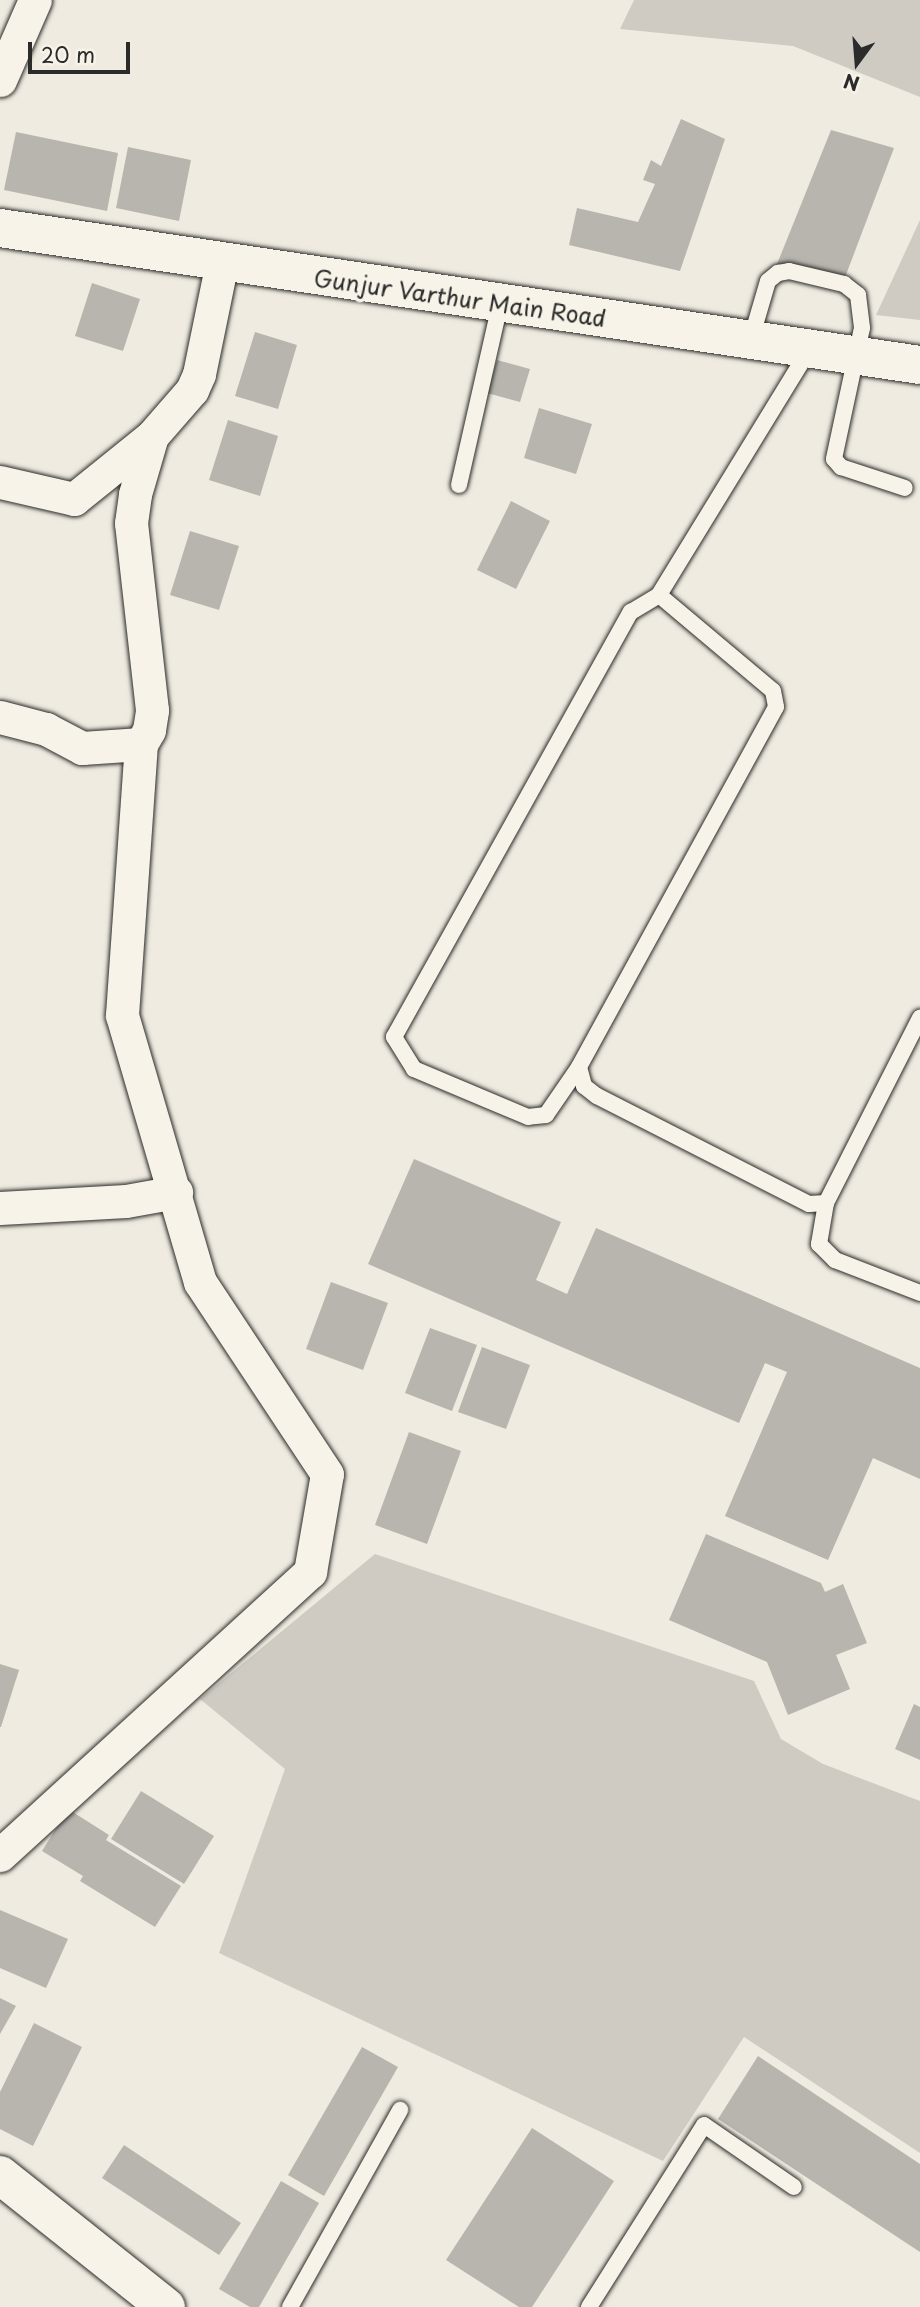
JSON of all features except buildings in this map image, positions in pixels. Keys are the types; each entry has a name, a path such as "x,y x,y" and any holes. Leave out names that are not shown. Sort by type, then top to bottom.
{"main road":[{"name":"Gunjur Varthur Main Road","path":"0,228 920,365"},
{"path":"0,2175 166,2307"}],"street":[{"path":"0,80 35,0"},
{"path":"0,482 74,499 152,436 192,390 199,374 222,262"},
{"path":"0,1855 310,1572 327,1475 200,1282 176,1192 122,1015 141,744 149,730 152,710 131,523 141,462 152,436"},
{"path":"0,717 46,729 82,748 141,744"},
{"path":"0,1208 126,1201 176,1192"}],"lane":[{"path":"751,340 768,281 789,271 844,284 858,295 863,321 834,459 841,467 905,488"},
{"path":"459,485 500,304"},
{"path":"659,595 773,691 776,707 579,1067 546,1115 528,1117 414,1069 394,1037 631,612 659,595 810,348"},
{"path":"920,1018 826,1203 819,1244 835,1260 920,1293"},
{"path":"579,1067 584,1086 597,1096 809,1204 826,1203"},
{"path":"290,2307 400,2110"},
{"path":"589,2307 704,2125 794,2186"}],"shaded area":[{"path":"634,0 920,0 920,97 793,46 620,29"},
{"path":"920,220 920,320 876,315"},
{"path":"375,1554 754,1681 781,1739 823,1764 920,1801 920,2153 744,2037 663,2161 219,1953 285,1769 200,1699"}]}
